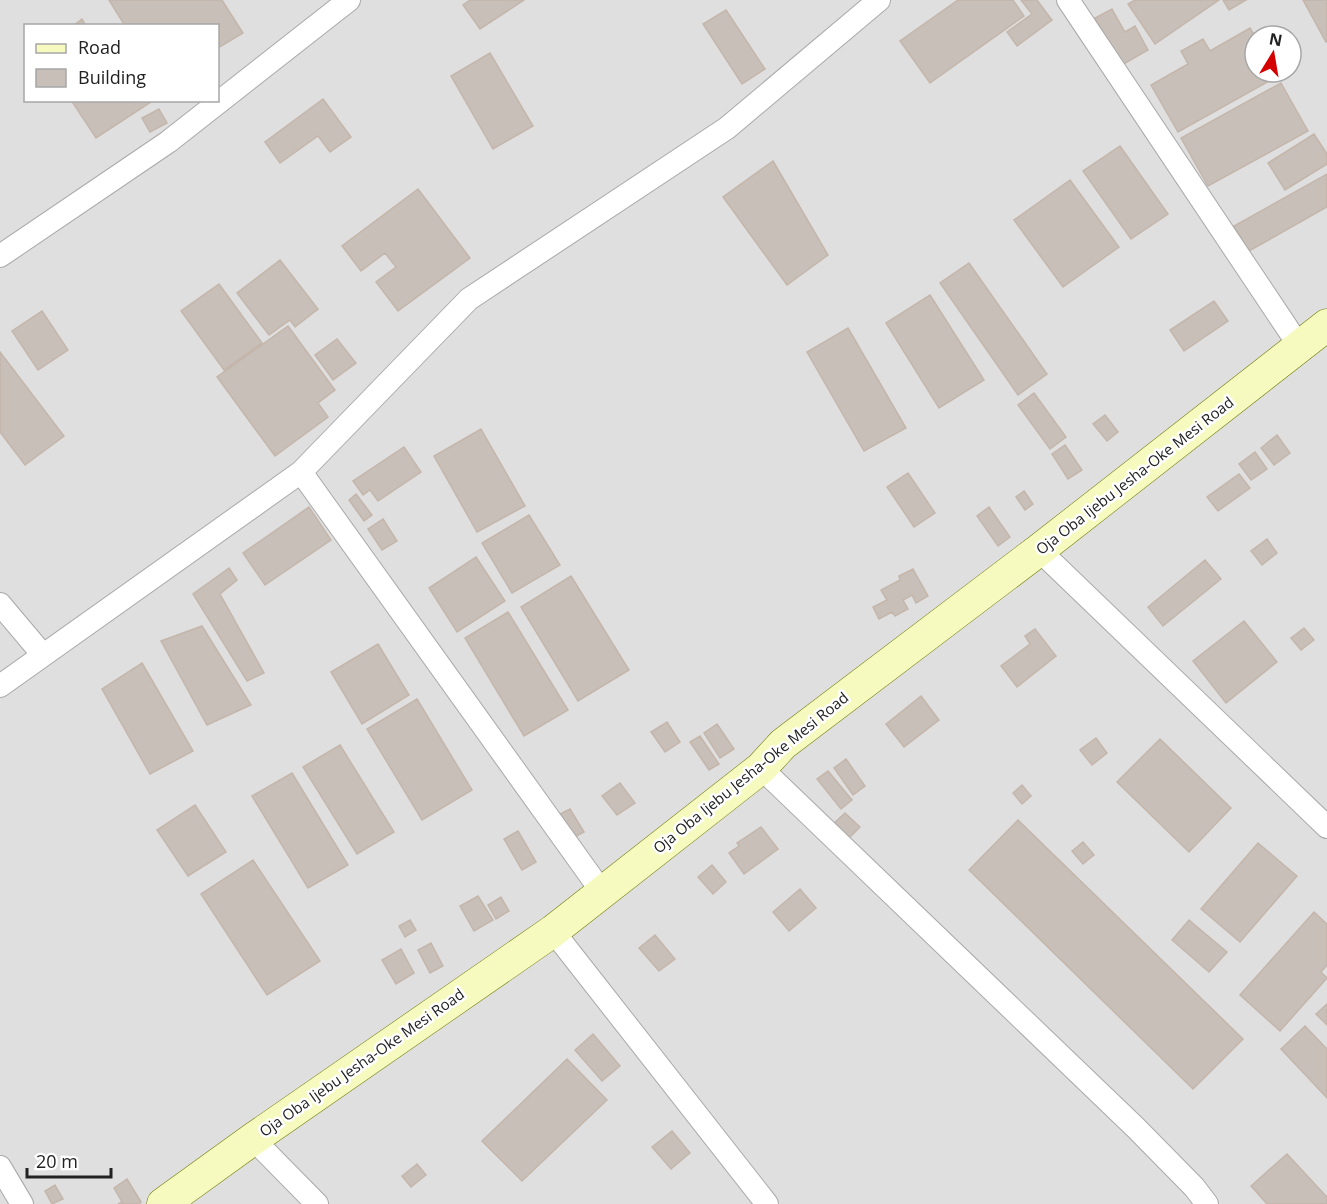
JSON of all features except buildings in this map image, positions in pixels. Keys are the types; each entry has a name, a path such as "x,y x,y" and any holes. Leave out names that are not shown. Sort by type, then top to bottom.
{"main road":[{"name":"Oja Oba Ijebu Jesha-Oke Mesi Road","path":"163,1204 253,1138 553,931 761,768 783,744 1039,550 1327,325"}],"street":[{"path":"0,256 168,142 349,0"},
{"path":"0,686 301,472 469,299 727,128 879,0"},
{"path":"1068,0 1300,347"},
{"path":"301,472 603,892"},
{"path":"1039,550 1327,827"},
{"path":"0,604 43,655"},
{"path":"761,768 1136,1128 1194,1187 1207,1204"},
{"path":"553,931 767,1204"},
{"path":"253,1138 317,1204"},
{"path":"0,1167 22,1204"}],"shaded area":[{"path":"0,0 1327,0 1327,1204 0,1204"}]}
